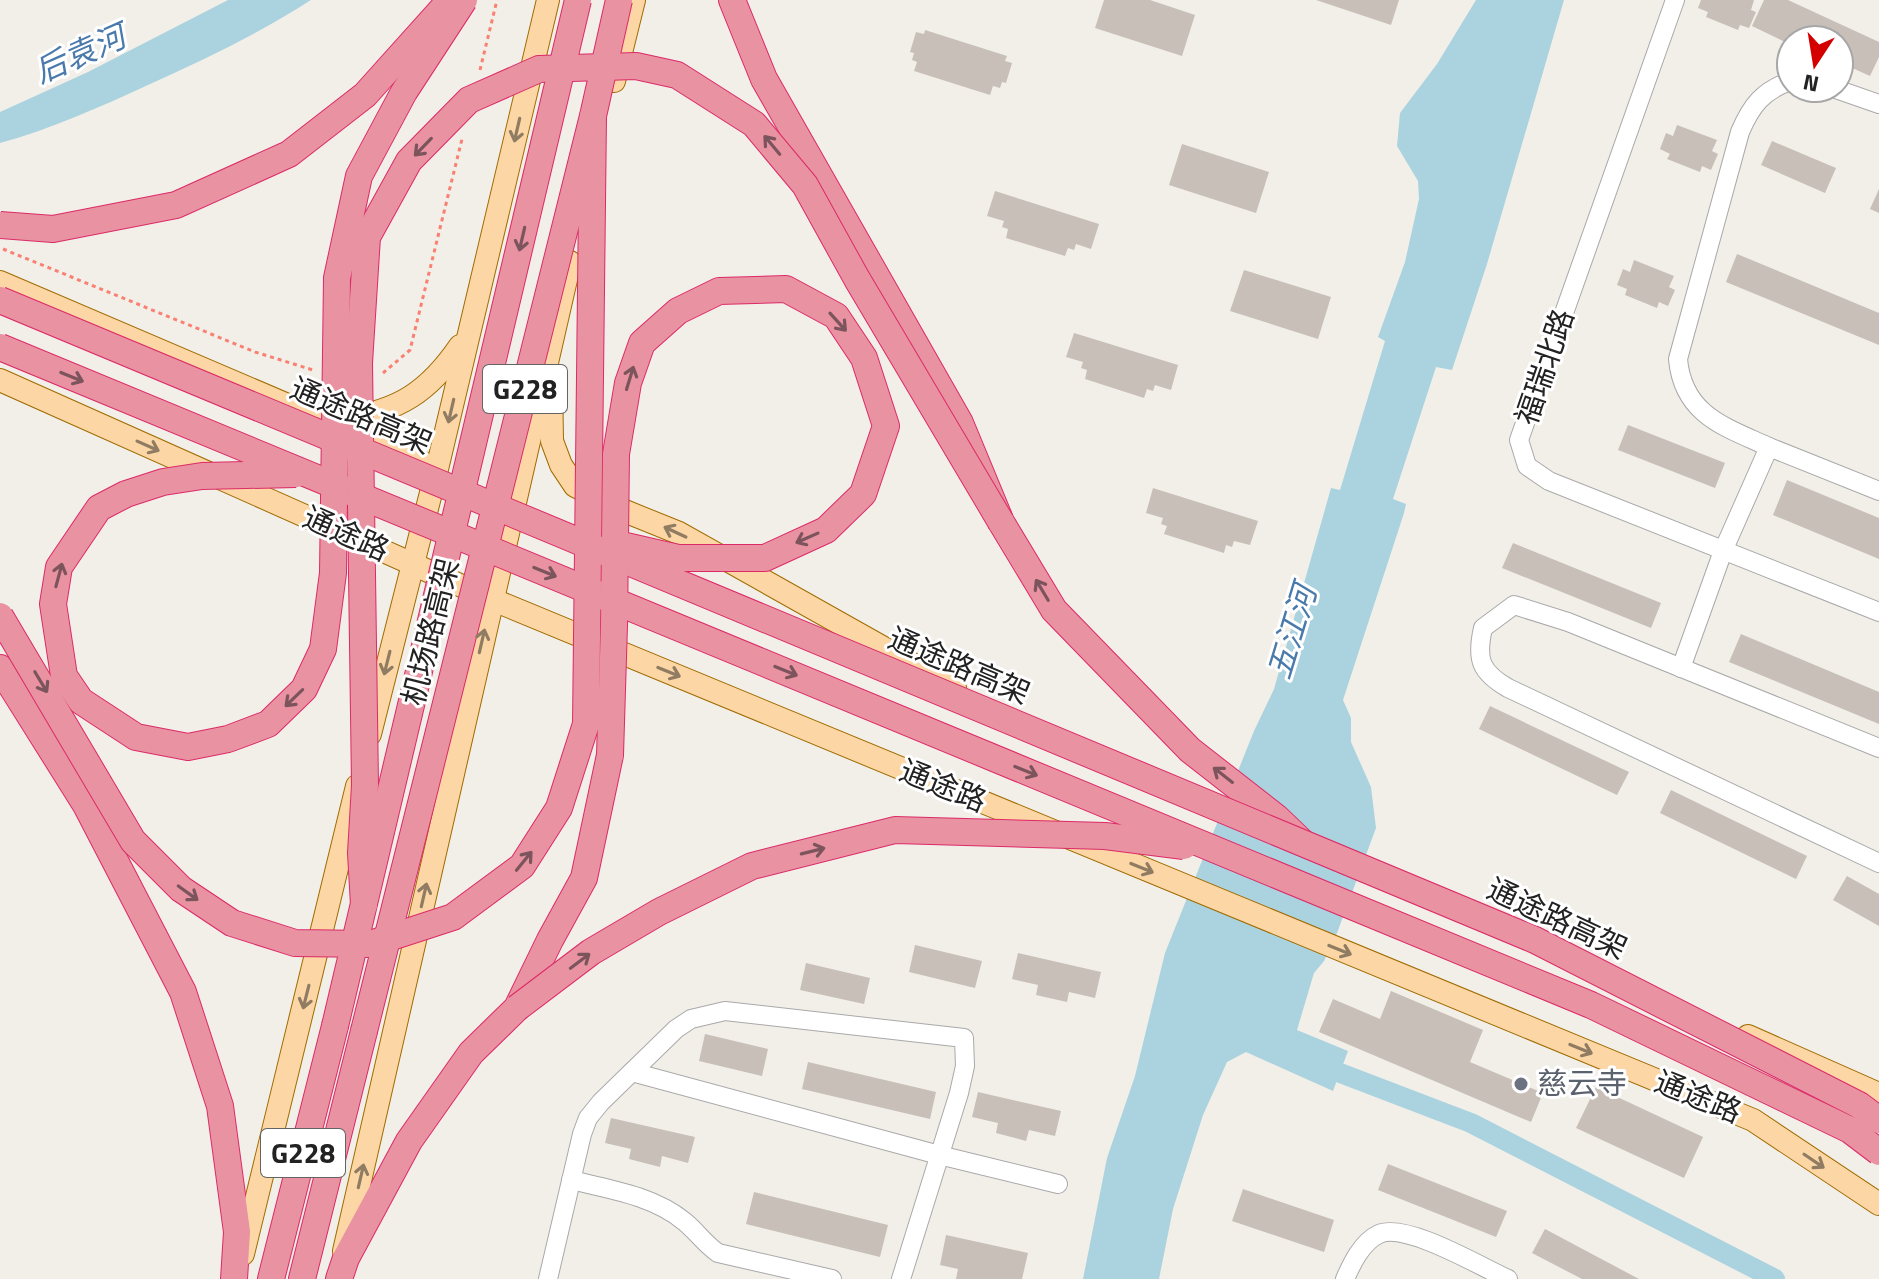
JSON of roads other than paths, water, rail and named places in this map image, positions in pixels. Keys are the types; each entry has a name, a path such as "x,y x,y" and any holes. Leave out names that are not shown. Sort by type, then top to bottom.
{"highway":[{"path":"0,225 53,229 176,205 289,154 365,95 450,0"},
{"path":"307,474 202,476 163,482 126,494 99,508 59,567 53,604 64,676 81,701 136,737 188,747 228,739 268,724 304,689 323,649 333,573 337,278 359,176 404,92 464,0"},
{"name":"机场路高架","path":"271,1279 364,905 578,0"},
{"name":"机场路高架","path":"302,1279 593,116 619,0"},
{"path":"732,0 764,79 960,423 1001,522"},
{"path":"364,905 361,853 365,785 359,363 367,237 409,161 469,100 539,69 636,66 677,75 754,124 805,185 857,279 1054,610 1190,750 1298,838"},
{"path":"0,616 133,841 181,889 232,923 295,943 370,944 453,917 522,866 559,808 586,724 593,116"},
{"path":"517,1008 584,878 610,755 615,610 615,548 615,532 615,501 616,454 628,383 642,343 678,311 719,291 786,289 836,316 864,358 886,426 863,494 826,530 765,558 678,558 618,545 603,541 544,527"},
{"name":"通途路高架","path":"0,300 1298,838 1535,940 1859,1105 1879,1120"},
{"path":"0,347 1591,1005 1850,1130 1879,1152"},
{"path":"0,668 86,805 183,992 220,1106 237,1232 235,1279"},
{"path":"338,1279 346,1258 409,1141 471,1053 517,1008 591,952 659,912 752,866 895,830 1105,836 1217,850"}],"main road":[{"path":"235,1279 437,469 548,0"},
{"path":"338,1279 513,502 634,0"},
{"path":"0,282 963,692 1879,1094"},
{"path":"327,420 374,414 417,393 440,375 468,335"},
{"path":"550,344 552,441 561,465 575,486 679,533 963,692"},
{"name":"通途路","path":"0,380 491,599 1753,1120 1879,1204"}],"street":[{"name":"福瑞北路","path":"1675,0 1519,440 1527,466 1549,481 1879,612"},
{"path":"1775,89 1762,95 1749,110 1740,132 1678,359 1683,384 1698,408 1726,428 1879,491"},
{"path":"1855,96 1879,104"},
{"path":"1681,668 1723,551 1769,447"},
{"path":"1879,748 1568,622 1514,605 1483,628 1478,647 1481,664 1493,679 1508,688 1879,863"},
{"path":"548,1279 588,1118 676,1029 691,1019 725,1011 964,1038 965,1066 959,1093 901,1279"},
{"path":"632,1072 1058,1184"},
{"path":"571,1180 639,1197 684,1221 703,1243 718,1253 832,1279"},
{"path":"1345,1279 1353,1260 1366,1244 1380,1234 1399,1232 1508,1279"}],"water":[{"path":"228,0 311,0 252,35 169,76 75,117 0,143 0,112 88,72"},
{"name":"五江河","path":"1476,0 1564,0 1487,264 1452,370 1436,367 1393,499 1406,504 1404,513 1343,700 1351,718 1351,742 1371,787 1376,828 1337,933 1324,961 1314,973 1297,1030 1348,1051 1333,1091 1246,1052 1227,1062 1203,1115 1173,1209 1159,1279 1083,1279 1107,1158 1135,1076 1165,953 1254,731 1274,689 1331,488 1340,490 1385,341 1378,337 1405,262 1419,199 1418,181 1397,146 1400,113 1437,64"}],"waterway":[{"path":"1314,1063 1471,1123 1775,1279"}],"place":[{"name":"慈云寺","path":"1521,1084"}],"water label":[{"name":"后袁河","path":"80,54"}]}
